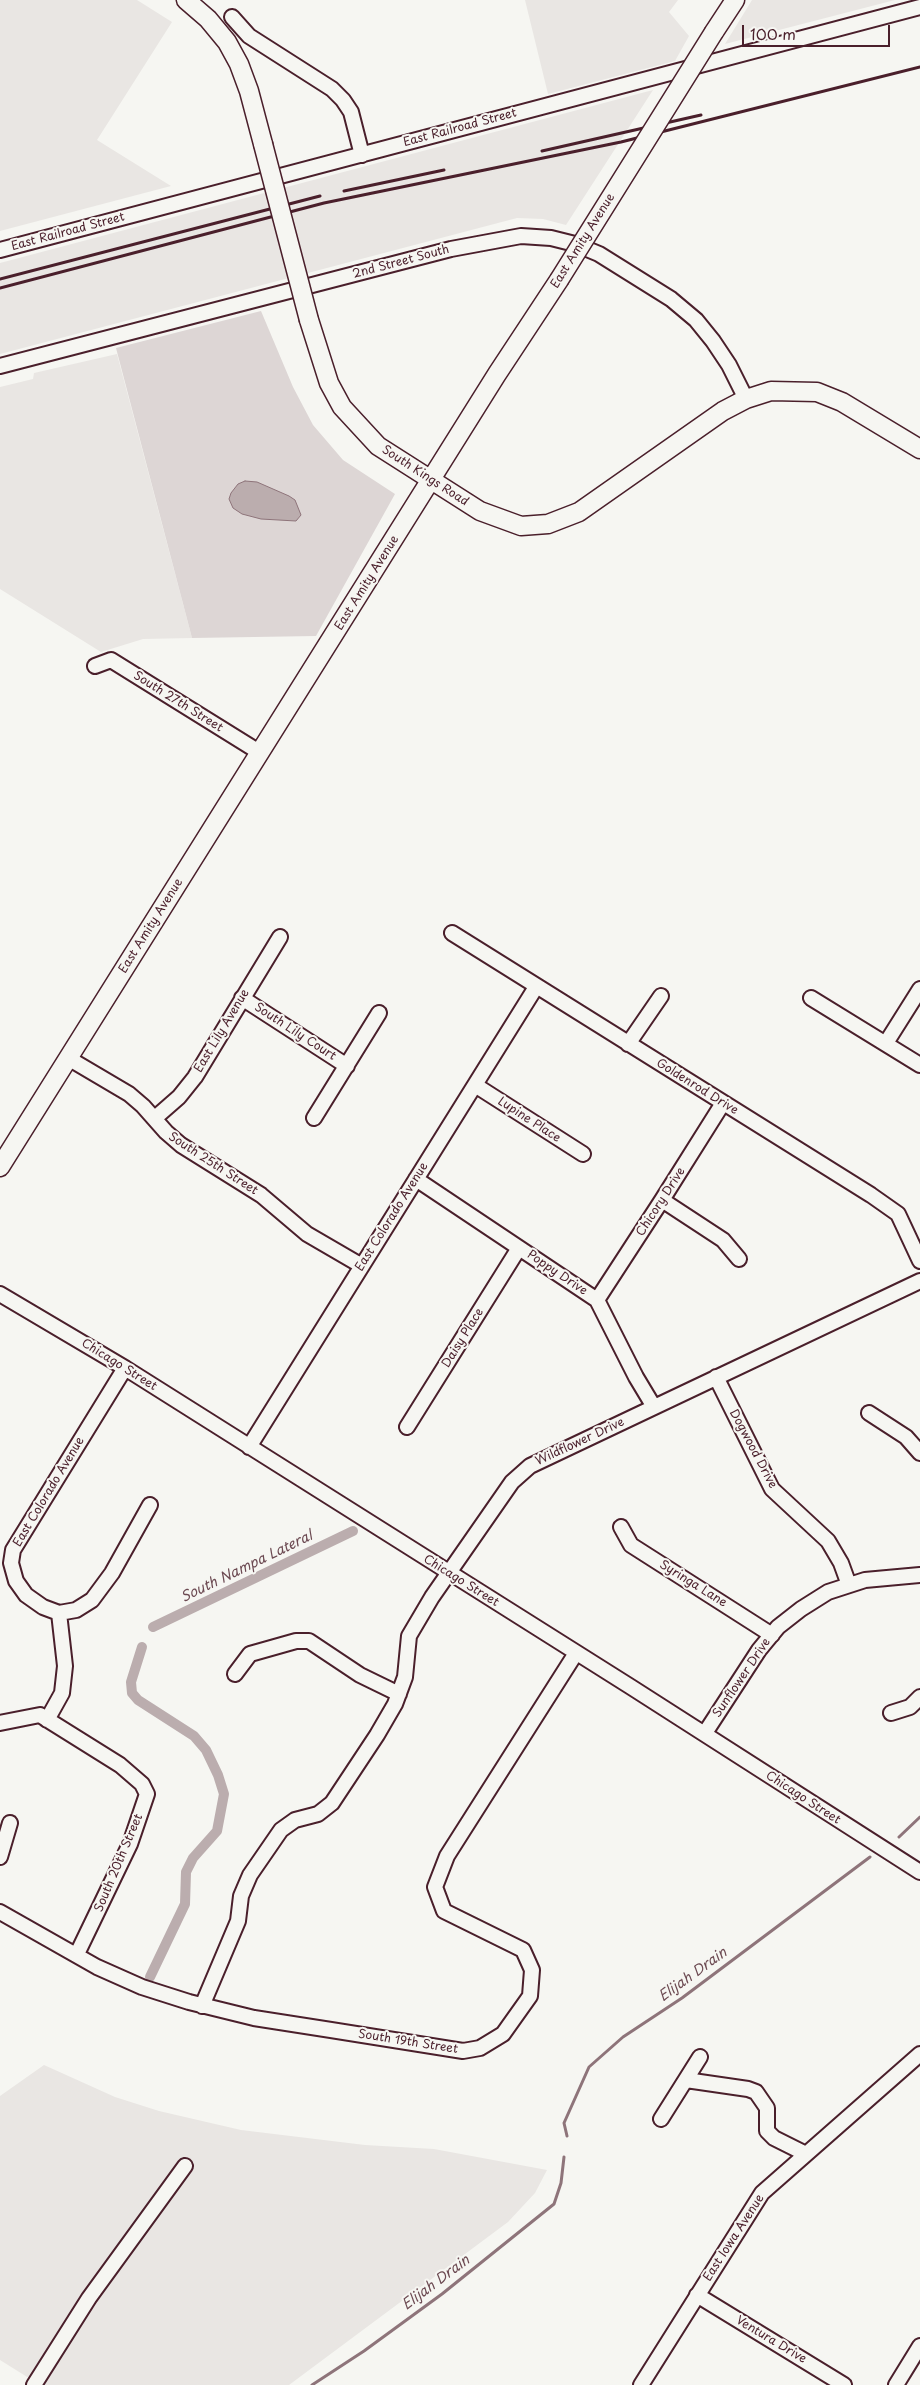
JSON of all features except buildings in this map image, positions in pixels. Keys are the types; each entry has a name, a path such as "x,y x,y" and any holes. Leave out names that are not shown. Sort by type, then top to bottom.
{"main road":[{"name":"South Kings Road","path":"186,0 208,19 227,42 239,64 249,91 309,320 329,383 342,407 378,446 480,511 521,526 548,524 579,512 723,411 746,399 771,391 817,392 842,402 920,449"},
{"name":"East Amity Avenue","path":"0,1167 259,752 559,280 734,0"}],"street":[{"name":"East Railroad Street","path":"0,250 920,8"},
{"path":"232,16 249,36 332,89 343,100 351,112 362,155"},
{"name":"2nd Street South","path":"0,366 451,249 521,236 551,238 575,244 599,254 671,299 696,320 713,341 729,364 746,399"},
{"name":"South 27th Street","path":"95,666 111,660 259,752"},
{"name":"Goldenrod Drive","path":"452,933 898,1214 920,1261"},
{"name":"East Lily Avenue","path":"155,1118 179,1097 195,1077 280,936"},
{"name":"East Colorado Avenue","path":"249,1447 536,987"},
{"path":"886,1043 920,989"},
{"path":"628,1044 661,996"},
{"name":"South Lily Court","path":"242,998 347,1066"},
{"path":"811,998 920,1065"},
{"name":"South Lily Court","path":"314,1118 379,1013"},
{"name":"South 25th Street","path":"68,1058 129,1094 181,1145 261,1195 307,1234 362,1266"},
{"name":"Lupine Place","path":"475,1085 583,1154"},
{"name":"Chicory Drive","path":"597,1300 723,1103"},
{"name":"Poppy Drive","path":"416,1179 597,1300 636,1377 654,1407"},
{"path":"662,1200 723,1240 739,1259"},
{"name":"Daisy Place","path":"407,1427 519,1248"},
{"name":"Wildflower Drive","path":"202,2006 238,1921 241,1896 250,1875 281,1830 295,1820 318,1814 332,1803 378,1735 399,1694 405,1677 409,1636 432,1596 512,1482 530,1466 920,1281"},
{"name":"Chicago Street","path":"0,1294 125,1368 920,1872"},
{"name":"East Colorado Avenue","path":"59,1614 43,1607 26,1595 16,1581 11,1563 13,1550 125,1368"},
{"name":"Dogwood Drive","path":"716,1377 772,1489 828,1541 841,1562 849,1585"},
{"path":"869,1413 906,1437 920,1453"},
{"path":"47,1720 62,1693 65,1666 59,1614 76,1610 92,1600 112,1572 150,1505"},
{"name":"Syringa Lane","path":"622,1527 631,1545 772,1634"},
{"name":"Sunflower Drive","path":"705,1734 739,1679 778,1627 828,1592 865,1580 920,1574"},
{"path":"235,1674 250,1654 296,1641 309,1641 360,1674 399,1694"},
{"name":"South 19th Street","path":"0,1912 97,1967 142,1987 202,2006 254,2018 464,2051 480,2048 495,2041 503,2034 530,1996 532,1970 522,1950 504,1939 444,1910 435,1887 446,1856 576,1653"},
{"path":"891,1713 910,1707 920,1697"},
{"name":"South 20th Street","path":"0,1723 40,1715 120,1765 142,1784 147,1794 130,1844 77,1954"},
{"path":"0,1857 10,1823"},
{"name":"East Iowa Avenue","path":"641,2385 762,2193 920,2054"},
{"path":"661,2119 700,2057"},
{"path":"686,2080 748,2089 756,2092 766,2108 767,2131 774,2138 806,2154"},
{"path":"34,2385 71,2327 185,2166"},
{"name":"Ventura Drive","path":"697,2296 844,2385"},
{"path":"896,2385 920,2346"}],"shaded area":[{"path":"0,0 137,0 172,22 97,140 171,186 0,231"},
{"path":"525,0 678,0 669,12 689,36 675,61 548,94"},
{"path":"752,0 895,0 725,44"},
{"path":"653,90 566,225 543,219 517,218 0,354 0,263"},
{"path":"261,311 293,387 313,425 343,460 395,494 316,636 192,638 116,348"},
{"path":"117,354 192,638 143,639 101,652 0,589 0,387 33,379 34,373"},
{"path":"245,481 257,482 289,496 295,500 301,515 296,521 261,519 242,514 233,508 229,499 238,484"},
{"path":"44,2065 115,2097 159,2111 241,2130 365,2145 434,2149 547,2170 535,2193 508,2222 289,2385 40,2385 0,2360 0,2096"}],"waterway":[{"name":"South Nampa Lateral","path":"153,1627 353,1531"},
{"name":"South Nampa Lateral","path":"142,1647 131,1682 132,1693 138,1700 194,1736 206,1750 218,1775 224,1794 217,1831 193,1858 186,1872 185,1904 150,1977"},
{"name":"Elijah Drain","path":"899,1837 920,1817"},
{"name":"Elijah Drain","path":"567,2136 564,2123 589,2067 623,2037 682,1998 870,1857"},
{"name":"Elijah Drain","path":"312,2385 364,2351 442,2294 554,2204 561,2183 564,2157"}],"railway":[{"path":"0,288 324,203 621,142 920,67"},
{"path":"542,151 701,115"},
{"path":"344,191 444,170"},
{"path":"0,279 320,196"}]}
